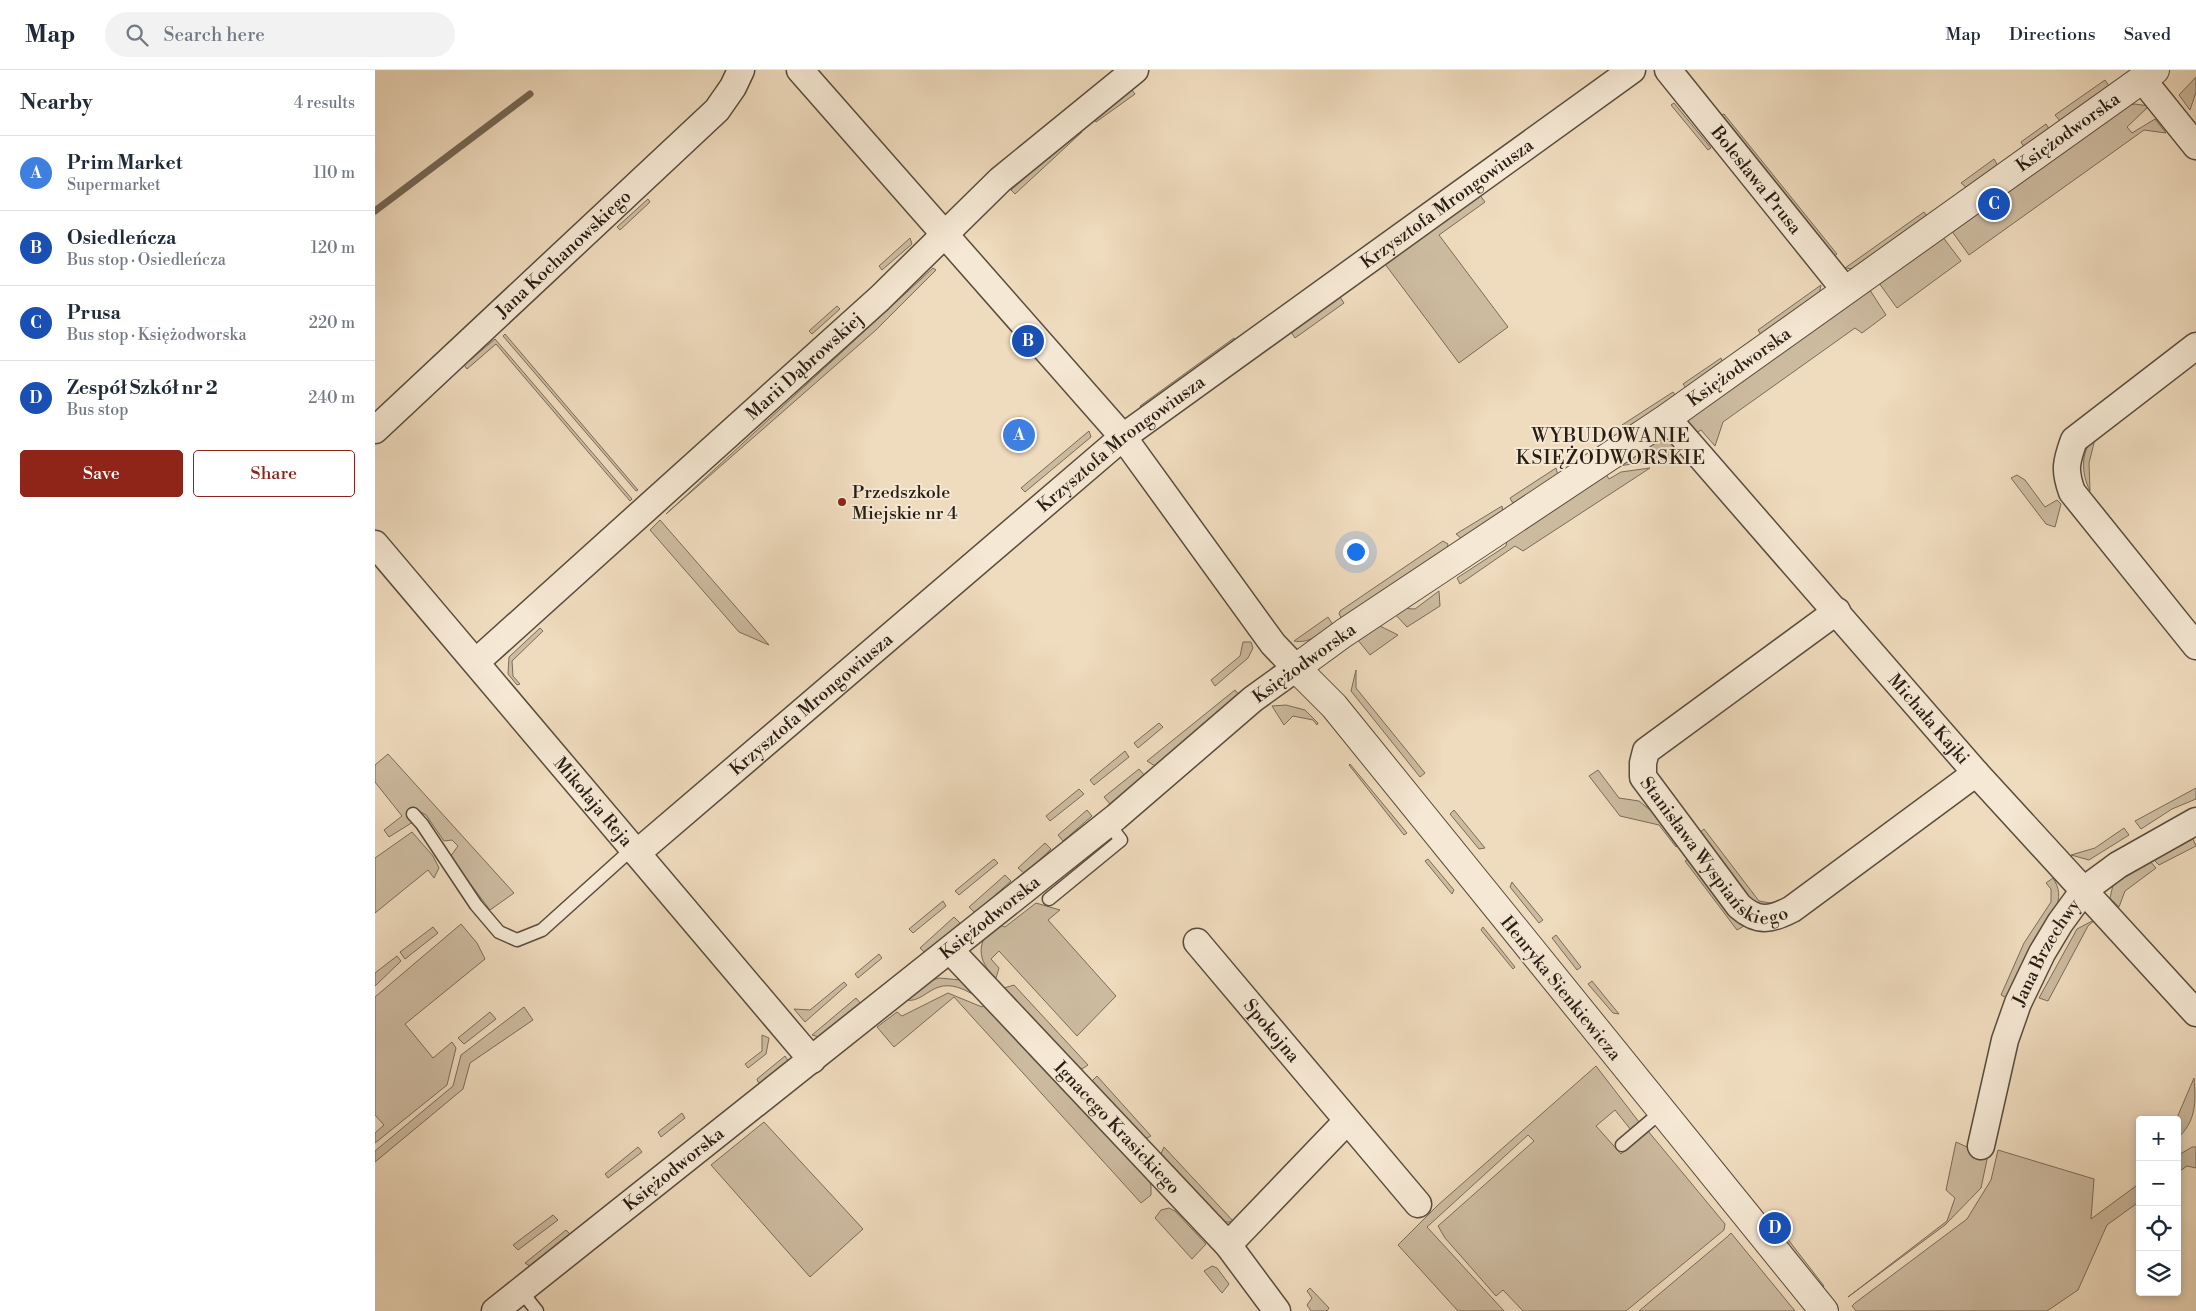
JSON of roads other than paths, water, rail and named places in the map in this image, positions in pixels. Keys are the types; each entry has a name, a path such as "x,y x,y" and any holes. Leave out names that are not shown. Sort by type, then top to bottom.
{"street":[{"name":"Jana Kochanowskiego","path":"375,430 717,110 733,87 741,70"},
{"path":"800,70 1123,437 1273,644 1296,668"},
{"name":"Marii Dąbrowskiej","path":"476,662 880,298 999,180 1135,70"},
{"name":"Krzysztofa Mrongowiusza","path":"634,851 1123,437 1632,70"},
{"name":"Bolesława Prusa","path":"1668,70 1845,290"},
{"path":"2149,75 2196,146"},
{"name":"Księżodworska","path":"495,1311 1108,823 1253,699 1352,627 1667,418 2149,75"},
{"path":"2196,346 2074,440 2067,460 2066,476 2072,492 2196,646"},
{"name":"Michała Kajki","path":"1667,418 1976,773 2196,1013"},
{"name":"Mikołaja Reja","path":"375,544 812,1060"},
{"name":"Stanisława Wyspiańskiego","path":"1837,612 1646,752 1643,763 1643,777 1739,906 1748,914 1763,919 1778,916 1792,909 1976,773"},
{"name":"Henryka Sienkiewicza","path":"1296,668 1333,706 1824,1311"},
{"name":"Jana Brzechwy","path":"1981,1146 2005,1040 2018,1003 2042,953 2084,890 2118,864 2196,821"},
{"name":"Spokojna","path":"1197,942 1418,1204"},
{"name":"Ignacego Krasickiego","path":"950,950 1228,1245 1277,1311"},
{"path":"1228,1245 1347,1121"}],"lane":[{"path":"413,814 422,824 476,905 499,932 517,940 542,930 634,851"},
{"path":"1049,899 1121,840 1108,823"},
{"path":"1622,1145 1661,1112"},
{"path":"521,1291 537,1311"}],"waterway":[{"path":"375,211 530,94"}],"place":[{"name":"Prusa","path":"1994,204"},
{"name":"Osiedleńcza","path":"1028,341"},
{"name":"Prim Market","path":"1019,435"},
{"name":"Przedszkole Miejskie nr 4","path":"842,502"},
{"name":"Zespół Szkół nr 2","path":"1775,1228"}],"district":[{"name":"WYBUDOWANIE KSIĘŻODWORSKIE","path":"1611,446"}]}
